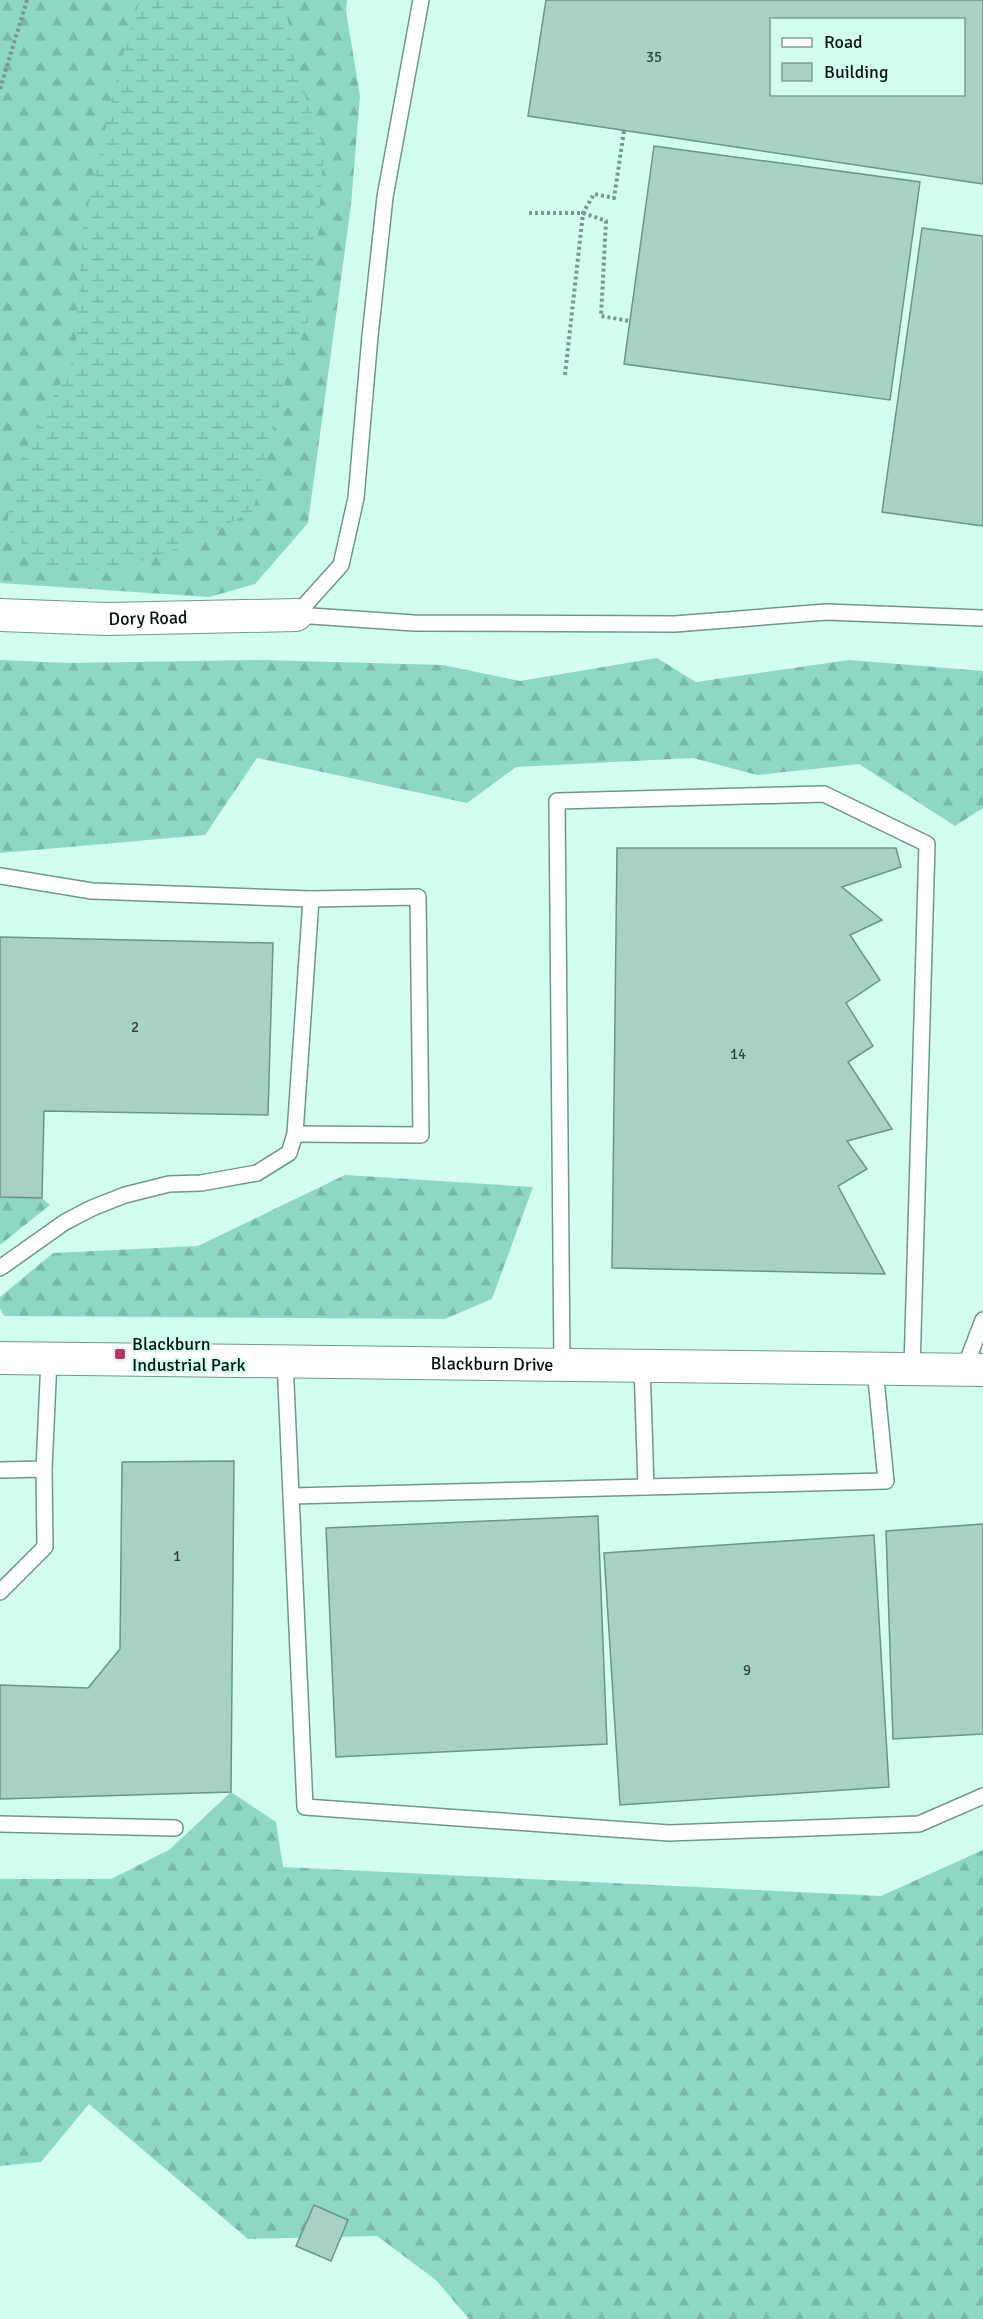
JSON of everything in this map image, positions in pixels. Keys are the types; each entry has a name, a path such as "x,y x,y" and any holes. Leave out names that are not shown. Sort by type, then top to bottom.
{"street":[{"name":"Dory Road","path":"0,615 107,620 296,615"},
{"name":"Blackburn Drive","path":"0,1358 973,1370"}],"lane":[{"path":"296,615 340,565 356,498 385,197 421,0"},
{"path":"296,615 414,623 675,624 826,612 983,618"},
{"path":"562,1364 557,801 824,794 927,844 912,1369"},
{"path":"0,876 92,891 311,898 418,897 421,1135 295,1134"},
{"path":"0,1268 65,1222 92,1208 169,1184 201,1183 257,1173 289,1153 295,1134 311,898"},
{"path":"973,1370 983,1320"},
{"path":"0,1592 45,1547 44,1469 50,1359"},
{"path":"285,1361 305,1807 669,1833 919,1824 983,1796"},
{"path":"642,1365 646,1487"},
{"path":"291,1496 886,1481 875,1369"},
{"path":"0,1470 44,1469"},
{"path":"0,1824 175,1828"}],"path":[{"path":"0,89 27,0"},
{"path":"565,375 584,213 594,194 614,198 624,131"},
{"path":"529,213 584,213 606,221 601,316 630,321"}],"green space":[{"path":"0,0 347,0 346,11 360,96 351,205 308,523 255,584 209,597 0,583"},
{"path":"140,0 285,0 296,70 324,148 312,311 287,375 253,511 192,543 118,570 48,570 7,528 12,481 33,433 75,357 83,227 120,65"},
{"path":"657,658 696,682 849,660 983,671 983,808 955,826 859,764 757,775 693,758 516,767 467,803 257,758 205,835 0,853 0,660 69,663 262,660 443,665 520,681"},
{"path":"345,1175 533,1187 492,1299 445,1319 4,1316 0,1308 0,1297 53,1253 198,1246"},
{"path":"0,1197 42,1198 50,1205 0,1245"},
{"path":"231,1792 276,1822 283,1867 881,1896 983,1850 983,2319 469,2319 436,2280 377,2236 248,2239 89,2104 41,2162 0,2166 0,1879 111,1879 169,1850"}],"building":[{"path":"546,0 983,0 983,184 528,116"},
{"path":"654,146 920,182 890,400 624,364"},
{"path":"922,228 983,236 983,526 882,512"},
{"path":"617,848 896,848 901,867 842,887 882,920 850,935 880,980 846,1003 873,1046 848,1062 892,1129 847,1141 867,1169 838,1186 885,1274 612,1268"},
{"path":"0,937 273,943 268,1115 44,1111 42,1198 0,1197"},
{"path":"234,1461 231,1792 0,1799 0,1685 88,1688 120,1649 122,1462"},
{"path":"598,1516 607,1744 336,1757 326,1528"},
{"path":"983,1524 983,1734 893,1739 886,1531"},
{"path":"874,1535 889,1787 620,1805 604,1553"},
{"path":"314,2205 348,2220 331,2261 296,2246"}],"place":[{"name":"Blackburn Industrial Park","path":"120,1354"}]}
